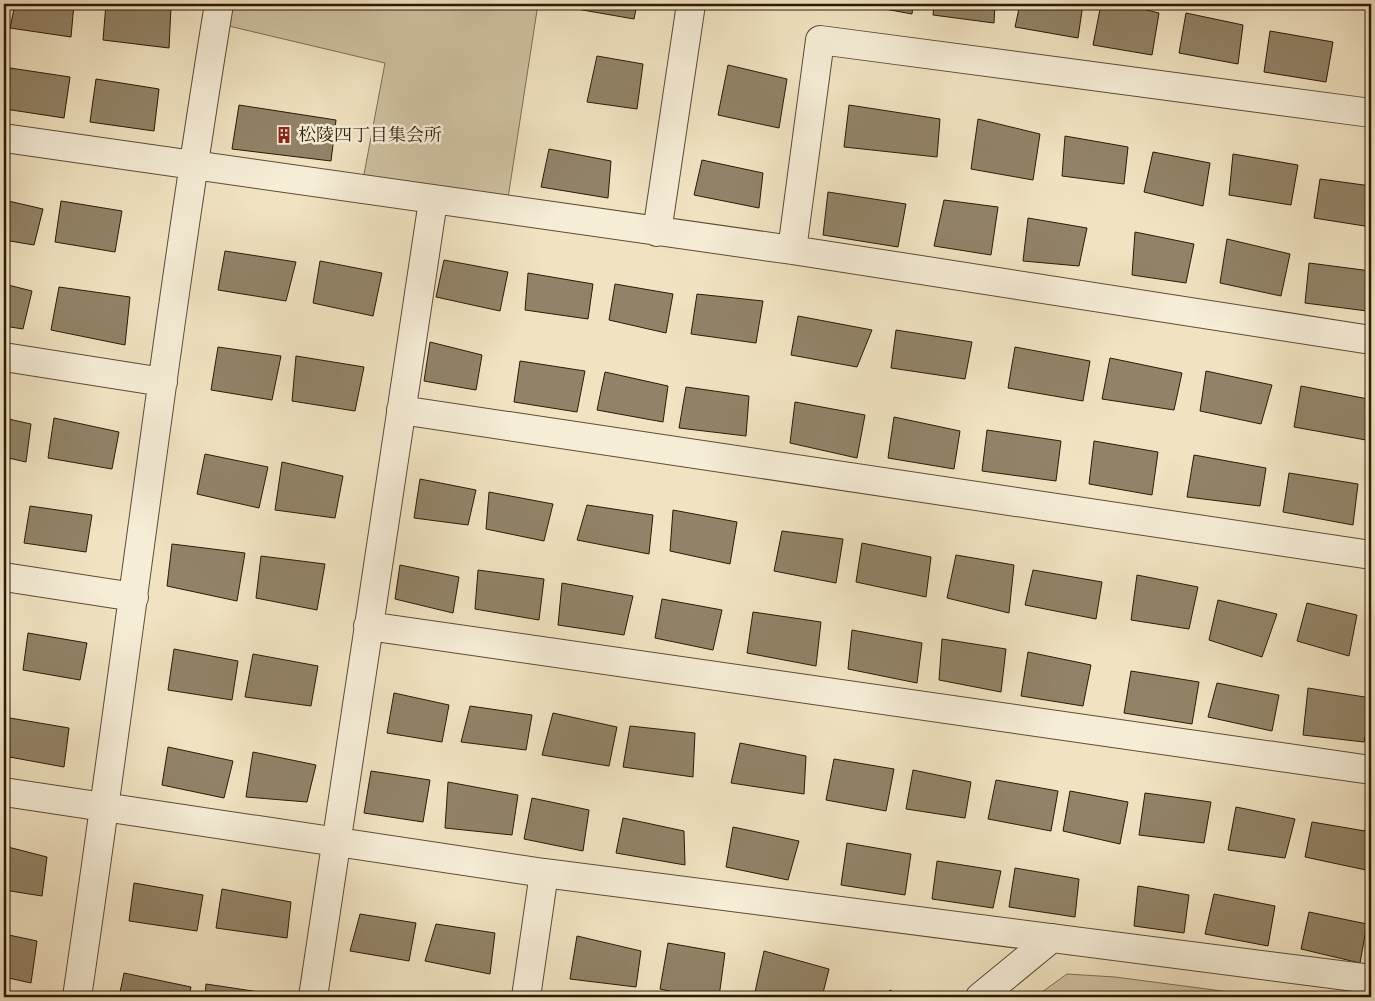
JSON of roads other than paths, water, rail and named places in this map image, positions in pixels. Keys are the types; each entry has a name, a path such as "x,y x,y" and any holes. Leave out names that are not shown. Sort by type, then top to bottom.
{"street":[{"path":"77,997 106,807 163,382 219,4"},
{"path":"657,232 691,4"},
{"path":"792,250 820,40 1371,113"},
{"path":"4,138 433,201 792,250 1371,340"},
{"path":"313,997 433,201"},
{"path":"4,357 163,382"},
{"path":"401,410 1371,555"},
{"path":"4,577 134,597"},
{"path":"368,626 1371,770"},
{"path":"4,792 544,873 1371,979"},
{"path":"526,997 544,873"},
{"path":"980,997 1052,938"}],"place":[{"name":"松陵四丁目集会所","path":"284,135"}]}
